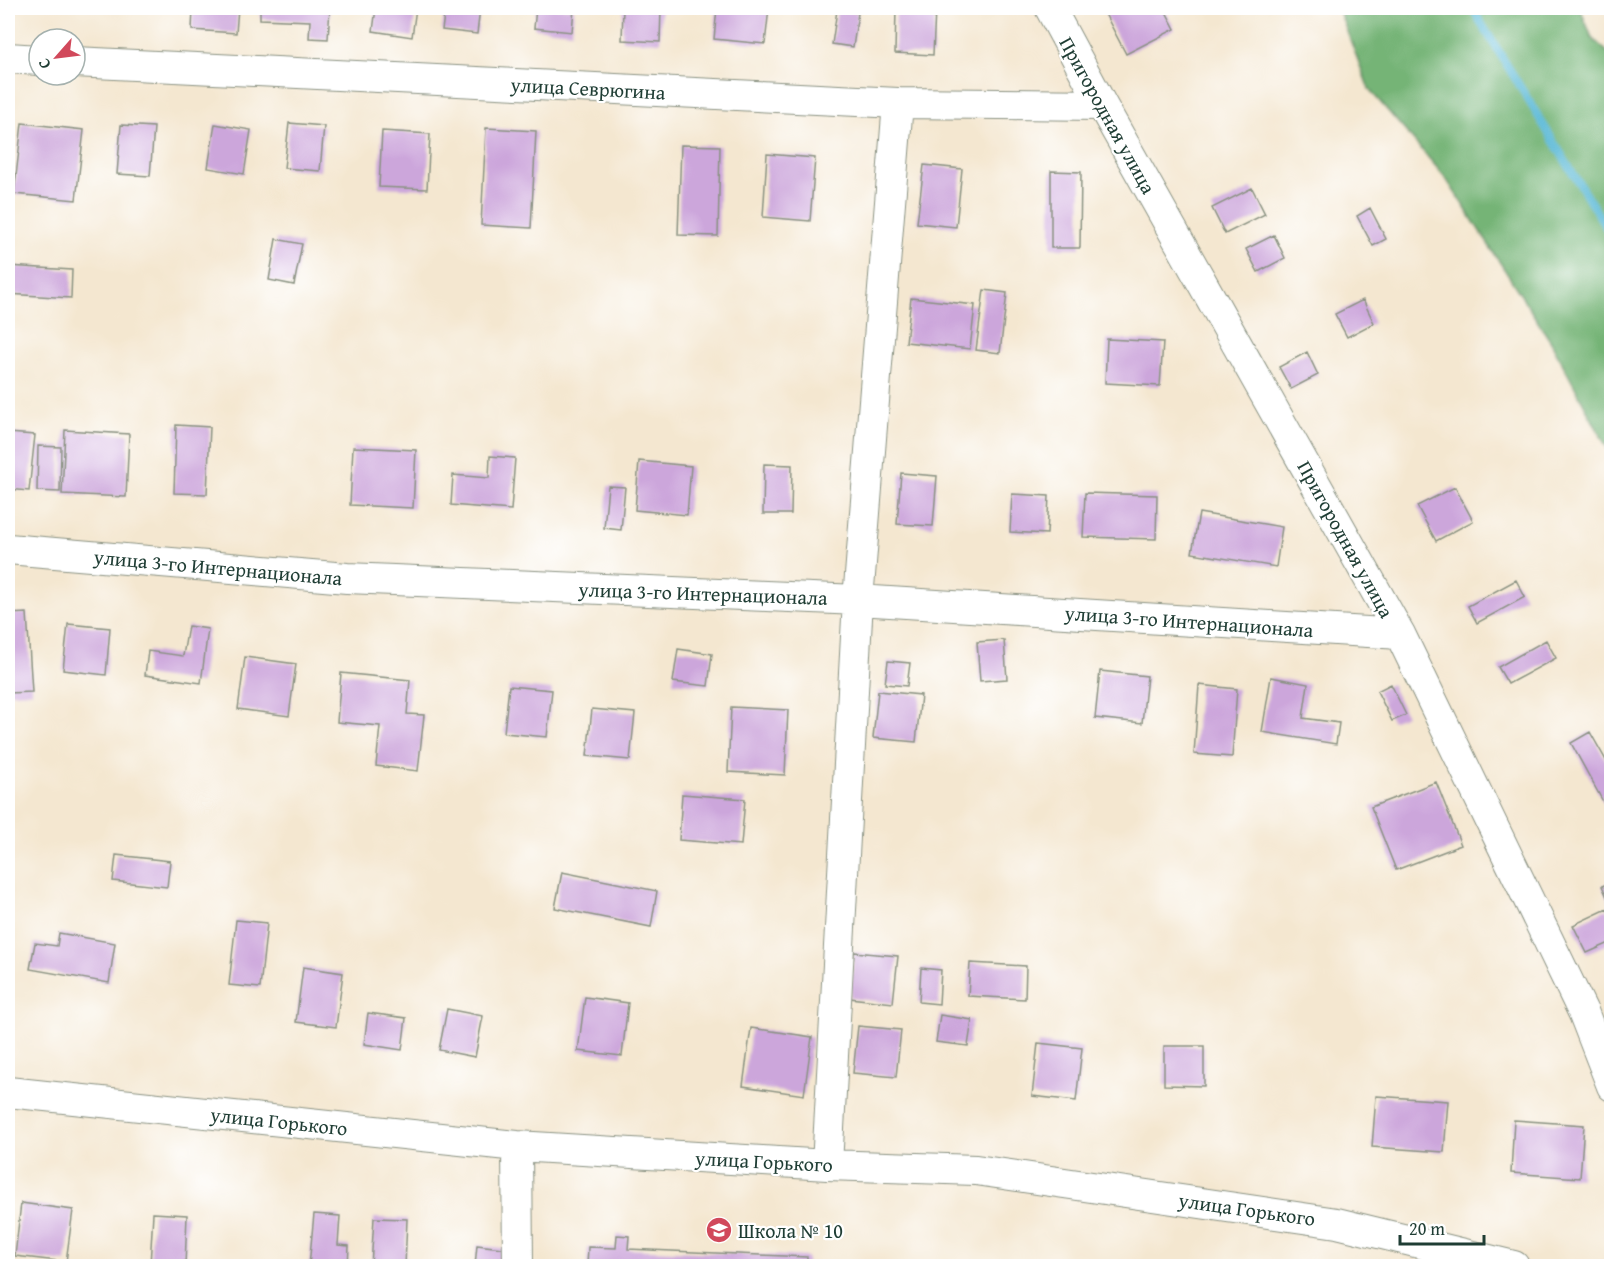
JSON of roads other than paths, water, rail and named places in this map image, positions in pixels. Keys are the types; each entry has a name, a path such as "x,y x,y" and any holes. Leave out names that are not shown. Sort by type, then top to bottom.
{"street":[{"name":"Пригородная улица","path":"1050,8 1102,105 1400,634 1584,1014 1611,1086"},
{"path":"8,58 27,59"},
{"name":"улица Севрюгина","path":"87,63 898,103 1102,105"},
{"path":"827,1165 858,600 898,103"},
{"name":"улица 3-го Интернационала","path":"8,549 347,578 858,600 1400,634"},
{"name":"улица Горького","path":"8,1092 517,1146 827,1165 976,1170 1337,1223 1514,1266"},
{"path":"517,1146 518,1266"}],"waterway":[{"path":"1472,8 1612,237"}],"place":[{"name":"Школа № 10","path":"719,1230"}]}
